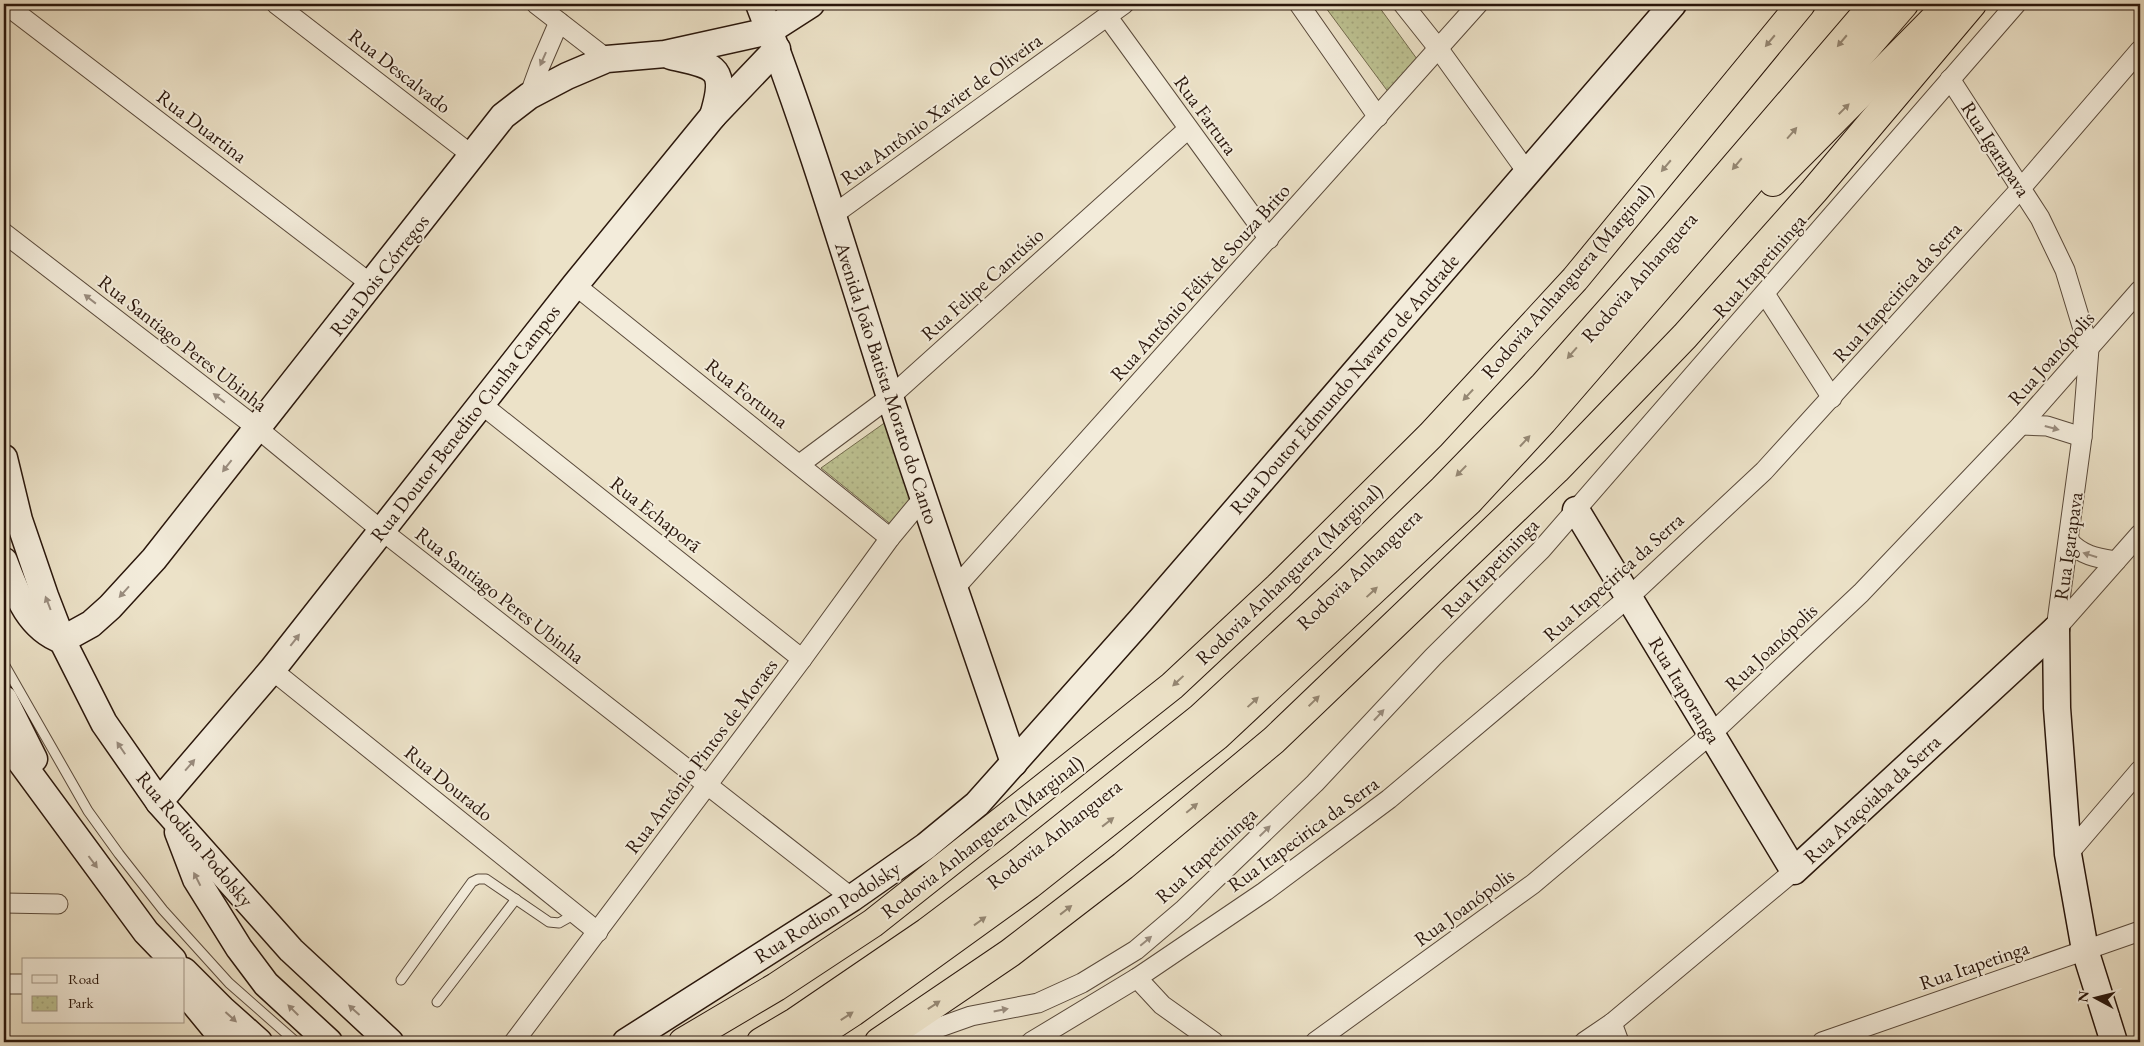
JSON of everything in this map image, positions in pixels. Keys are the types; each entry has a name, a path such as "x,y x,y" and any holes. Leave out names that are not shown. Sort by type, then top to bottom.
{"highway":[{"name":"Rodovia Anhanguera (Marginal)","path":"684,1042 776,987 873,923 1187,673 1278,587 1424,442 1562,293 1801,4"},
{"name":"Rodovia Anhanguera","path":"761,1042 795,1022 927,932 1016,865 1200,718 1347,582 1443,489 1544,385 1676,236 1874,4"},
{"name":"Rodovia Anhanguera","path":"807,1042 862,1006 1029,885 1217,736 1469,501 1543,421 1904,4"},
{"path":"1543,421 1800,153 1949,4"},
{"path":"879,1042 1010,953 1123,866 1274,740 1556,470 1685,336 1814,192 1972,4"}],"street":[{"name":"Rua Duartina","path":"5,4 372,284"},
{"name":"Rua Descalvado","path":"276,4 473,156"},
{"path":"536,4 607,59"},
{"name":"Avenida João Batista Morato do Canto","path":"759,4 833,215 890,396 1014,763"},
{"path":"773,40 811,4"},
{"name":"Rua Antônio Xavier de Oliveira","path":"833,215 1124,4"},
{"path":"1299,4 1378,117"},
{"path":"1404,4 1527,172"},
{"name":"Rua Antônio Félix de Souza Brito","path":"955,588 1478,4"},
{"name":"Rua Doutor Edmundo Navarro de Andrade","path":"1014,763 1140,621 1673,4"},
{"name":"Rua Itapetininga","path":"906,1042 923,1033 971,1016 1038,1004 1082,983 1136,950 1183,910 1315,783 1433,657 1541,550 2016,4"},
{"name":"Rua Fartura","path":"1107,16 1269,239"},
{"path":"529,96 559,22"},
{"name":"Rua Dois Córregos","path":"62,640 91,624 154,559 503,116 529,96 567,76 607,59 666,54 730,40 773,40"},
{"path":"713,116 720,86 716,73 716,62 721,51 730,40"},
{"name":"Rua Doutor Benedito Cunha Campos","path":"165,808 381,530 575,285 713,116 747,80 773,40"},
{"name":"Rua Itapecirica da Serra","path":"1031,1042 1137,978 1264,892 1389,799 1630,597 1764,471 2022,187 2140,50"},
{"path":"666,54 702,63 716,73 732,79 747,80"},
{"name":"Rua Igarapava","path":"1950,79 2022,187 2044,225 2065,270 2089,349 2082,437 2056,629 2057,708 2068,854 2085,950 2114,1042"},
{"name":"Rua Felipe Cantúsio","path":"800,464 890,396 1188,129"},
{"name":"Rua Santiago Peres Ubinha","path":"4,233 257,428 381,530 852,898"},
{"name":"Rua Fortuna","path":"575,285 890,538"},
{"name":"Rua Joanópolis","path":"1315,1042 1533,884 1712,734 1861,593 2021,425 2140,290"},
{"path":"1765,294 1832,398"},
{"name":"Rua Echaporã","path":"481,404 802,659"},
{"path":"2021,425 2047,426 2082,437"},
{"name":"Rua Rodion Podolsky","path":"4,458 19,520 45,596 62,640 104,723 165,808 291,950 390,1042"},
{"name":"Rua Antônio Pintos de Moraes","path":"514,1042 802,659 890,538 924,497"},
{"name":"Rua Itaporanga","path":"1576,510 1794,871"},
{"name":"Rua Araçoiaba da Serra","path":"1584,1042 1612,1023 1794,871 2056,629 2140,534"},
{"path":"2069,541 2075,548 2089,556 2116,561"},
{"path":"4,561 21,604 50,636 62,640"},
{"name":"Rua Dourado","path":"272,670 598,932"},
{"path":"4,699 65,822"},
{"path":"4,739 146,932 171,958"},
{"name":"Rua Rodion Podolsky","path":"626,1042 852,898 926,846 977,804 1014,763"},
{"path":"2068,854 2140,770"},
{"path":"165,808 196,879 239,948 266,984 329,1042"},
{"path":"4,903 58,904"},
{"name":"Rua Itapetinga","path":"1822,1042 2140,931"},
{"path":"146,932 159,958"},
{"path":"185,972 259,1042"},
{"path":"1137,978 1162,1006 1214,1042"},
{"path":"4,984 22,984"},
{"path":"185,991 226,1042"},
{"path":"1612,1023 1619,1042"}],"lane":[{"path":"4,664 88,811 119,854 163,910 229,983 296,1042"},
{"path":"401,980 474,880 486,878 553,923 559,923 576,914"},
{"path":"437,1002 516,899"}],"green space":[{"path":"1323,4 1377,4 1417,59 1389,93"},
{"path":"890,419 916,495 893,526 821,468"}]}
